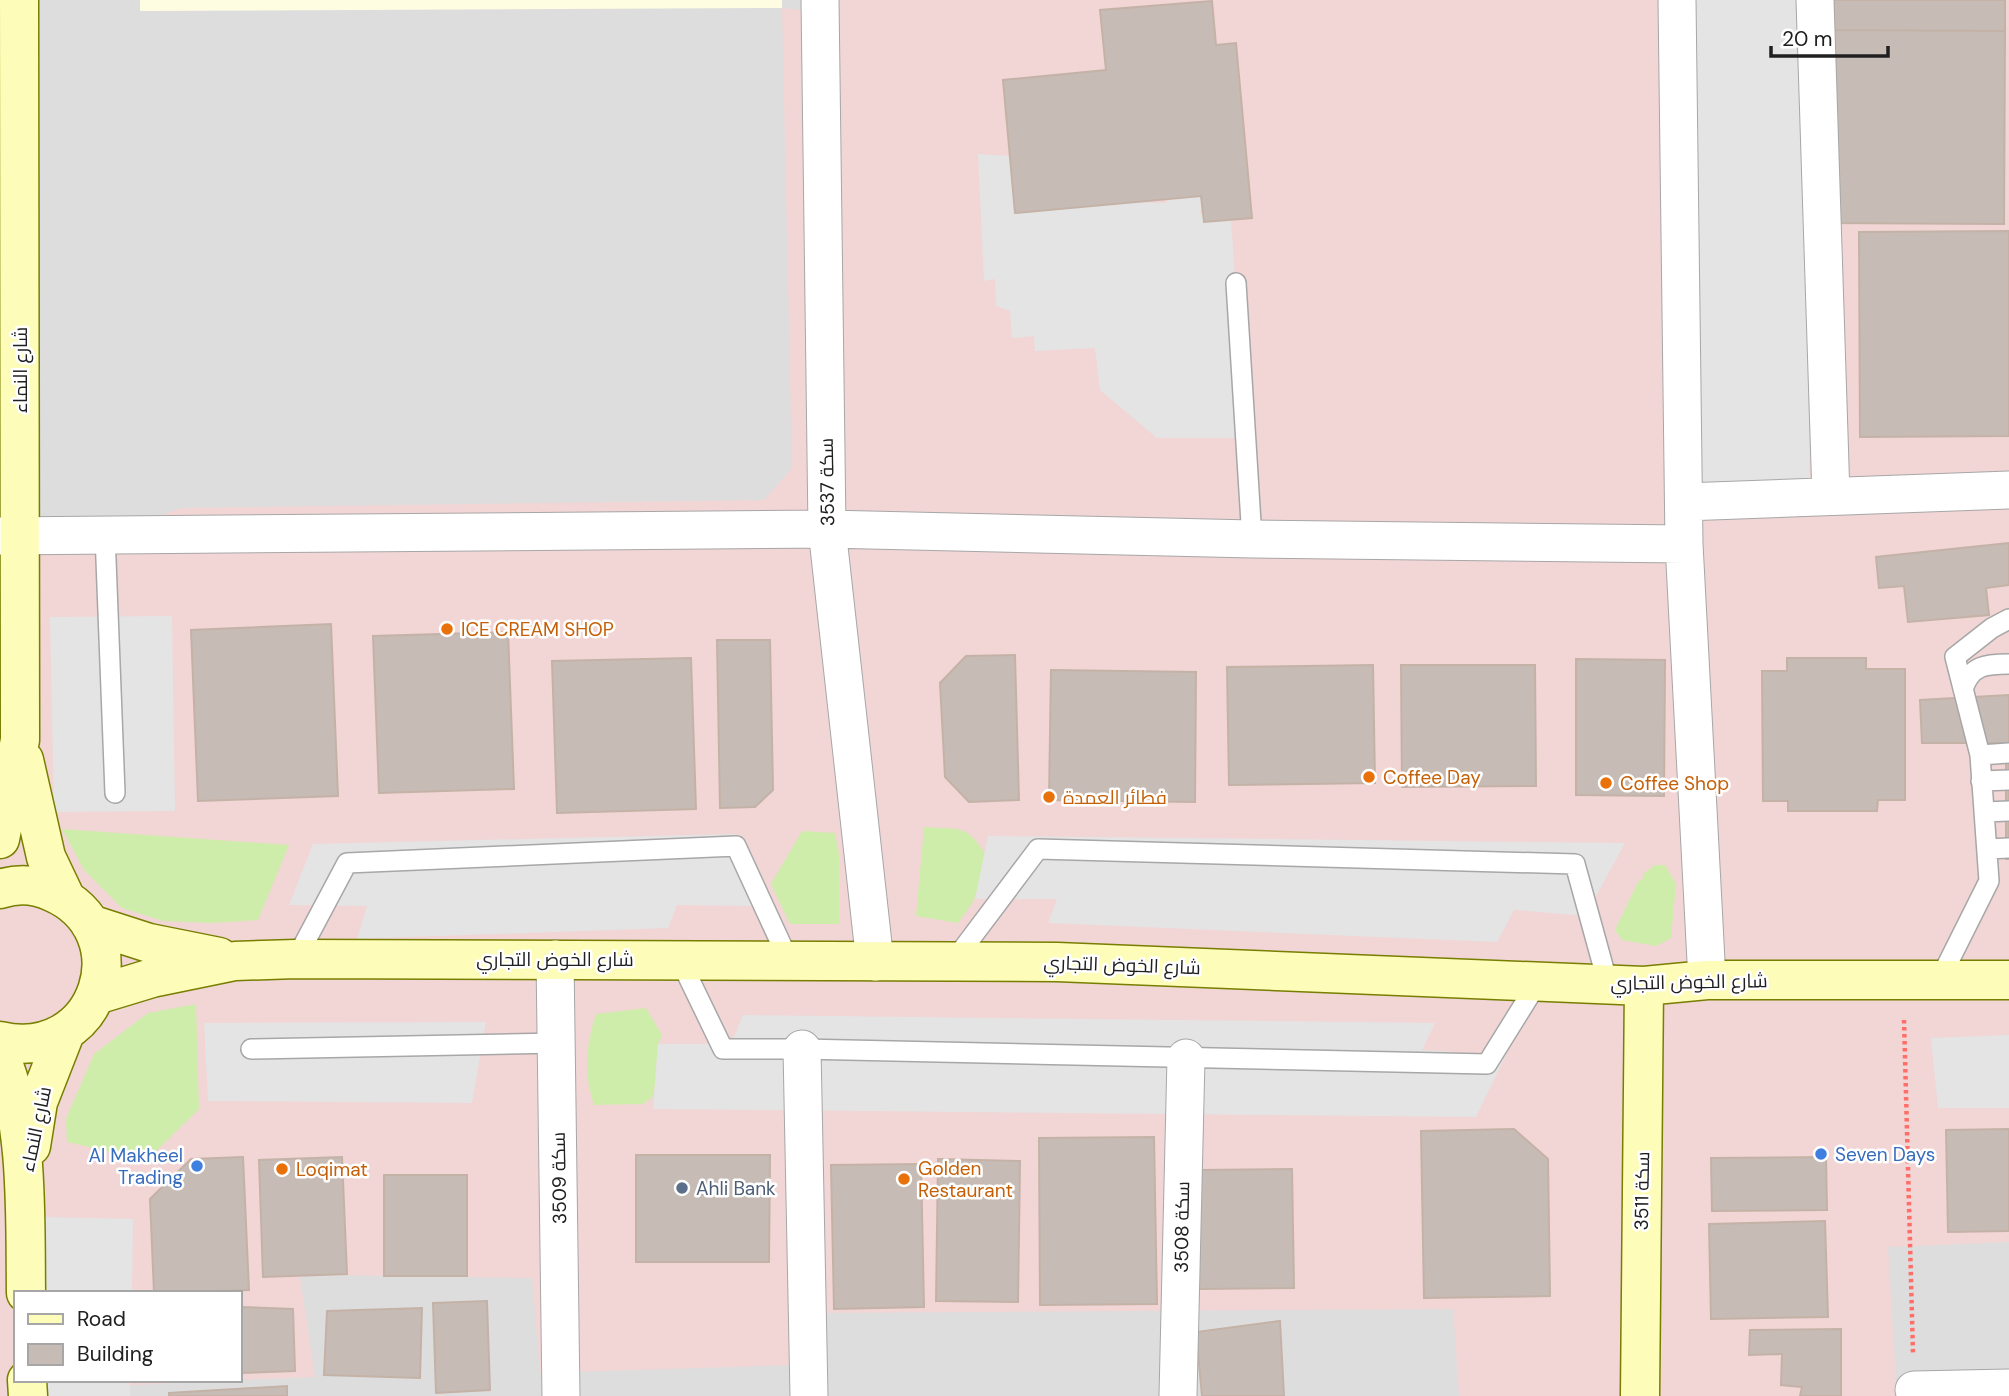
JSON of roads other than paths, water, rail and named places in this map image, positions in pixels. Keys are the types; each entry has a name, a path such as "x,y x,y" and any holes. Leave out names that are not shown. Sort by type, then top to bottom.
{"street":[{"name":"شارع النماء","path":"19,0 10,536 20,740 46,857 100,946 102,971 96,995"},
{"name":"سكة 3537","path":"820,0 827,529 875,962"},
{"path":"1677,0 1684,544 1707,980"},
{"path":"1815,0 1831,496"},
{"path":"1684,502 2009,490"},
{"path":"10,536 827,529 1252,539 1684,544"},
{"name":"شارع النماء","path":"0,839 20,740"},
{"name":"شارع الخوض التجاري","path":"0,889 12,885 40,887 78,911 149,943 235,961"},
{"name":"شارع الخوض التجاري","path":"96,995 152,978 235,961 296,959 1057,962 1626,985 1707,980 2009,980"},
{"name":"سكة 3509","path":"555,959 561,1396"},
{"name":"سكة 3511","path":"1626,985 1640,1396"},
{"path":"0,1041 17,1045 42,1043 65,1033 84,1016 96,995"},
{"name":"شارع النماء","path":"24,1186 38,1102 65,1033"},
{"path":"802,1049 809,1396"},
{"name":"شارع النماء","path":"0,1056 16,1109 24,1186 26,1291"},
{"name":"سكة 3508","path":"1178,1396 1186,1058"},
{"path":"1914,1390 2009,1388"}],"lane":[{"path":"1237,283 1252,539"},
{"path":"105,534 115,793"},
{"path":"1921,981 1989,881 1980,755 1955,657 1992,628 2009,619"},
{"path":"1963,689 1967,677 1985,664 2009,664"},
{"path":"1980,755 2009,753"},
{"path":"1982,781 2009,780"},
{"path":"1984,812 2009,811"},
{"path":"296,959 347,863 736,846 789,961"},
{"path":"1987,849 2009,848"},
{"path":"953,961 1038,849 1575,864 1626,985"},
{"path":"1989,881 2009,880"},
{"path":"680,960 723,1049 1487,1064 1538,982"},
{"path":"251,1049 557,1043"}],"place":[{"name":"ICE CREAM SHOP","path":"447,629"},
{"name":"Coffee Day","path":"1369,777"},
{"name":"Coffee Shop","path":"1606,783"},
{"name":"فطائر العمدة","path":"1049,797"},
{"name":"Seven Days","path":"1821,1154"},
{"name":"Al Makheel Trading","path":"197,1166"},
{"name":"Loqimat","path":"282,1169"},
{"name":"Golden Restaurant","path":"904,1179"},
{"name":"Ahli Bank","path":"682,1188"}]}
